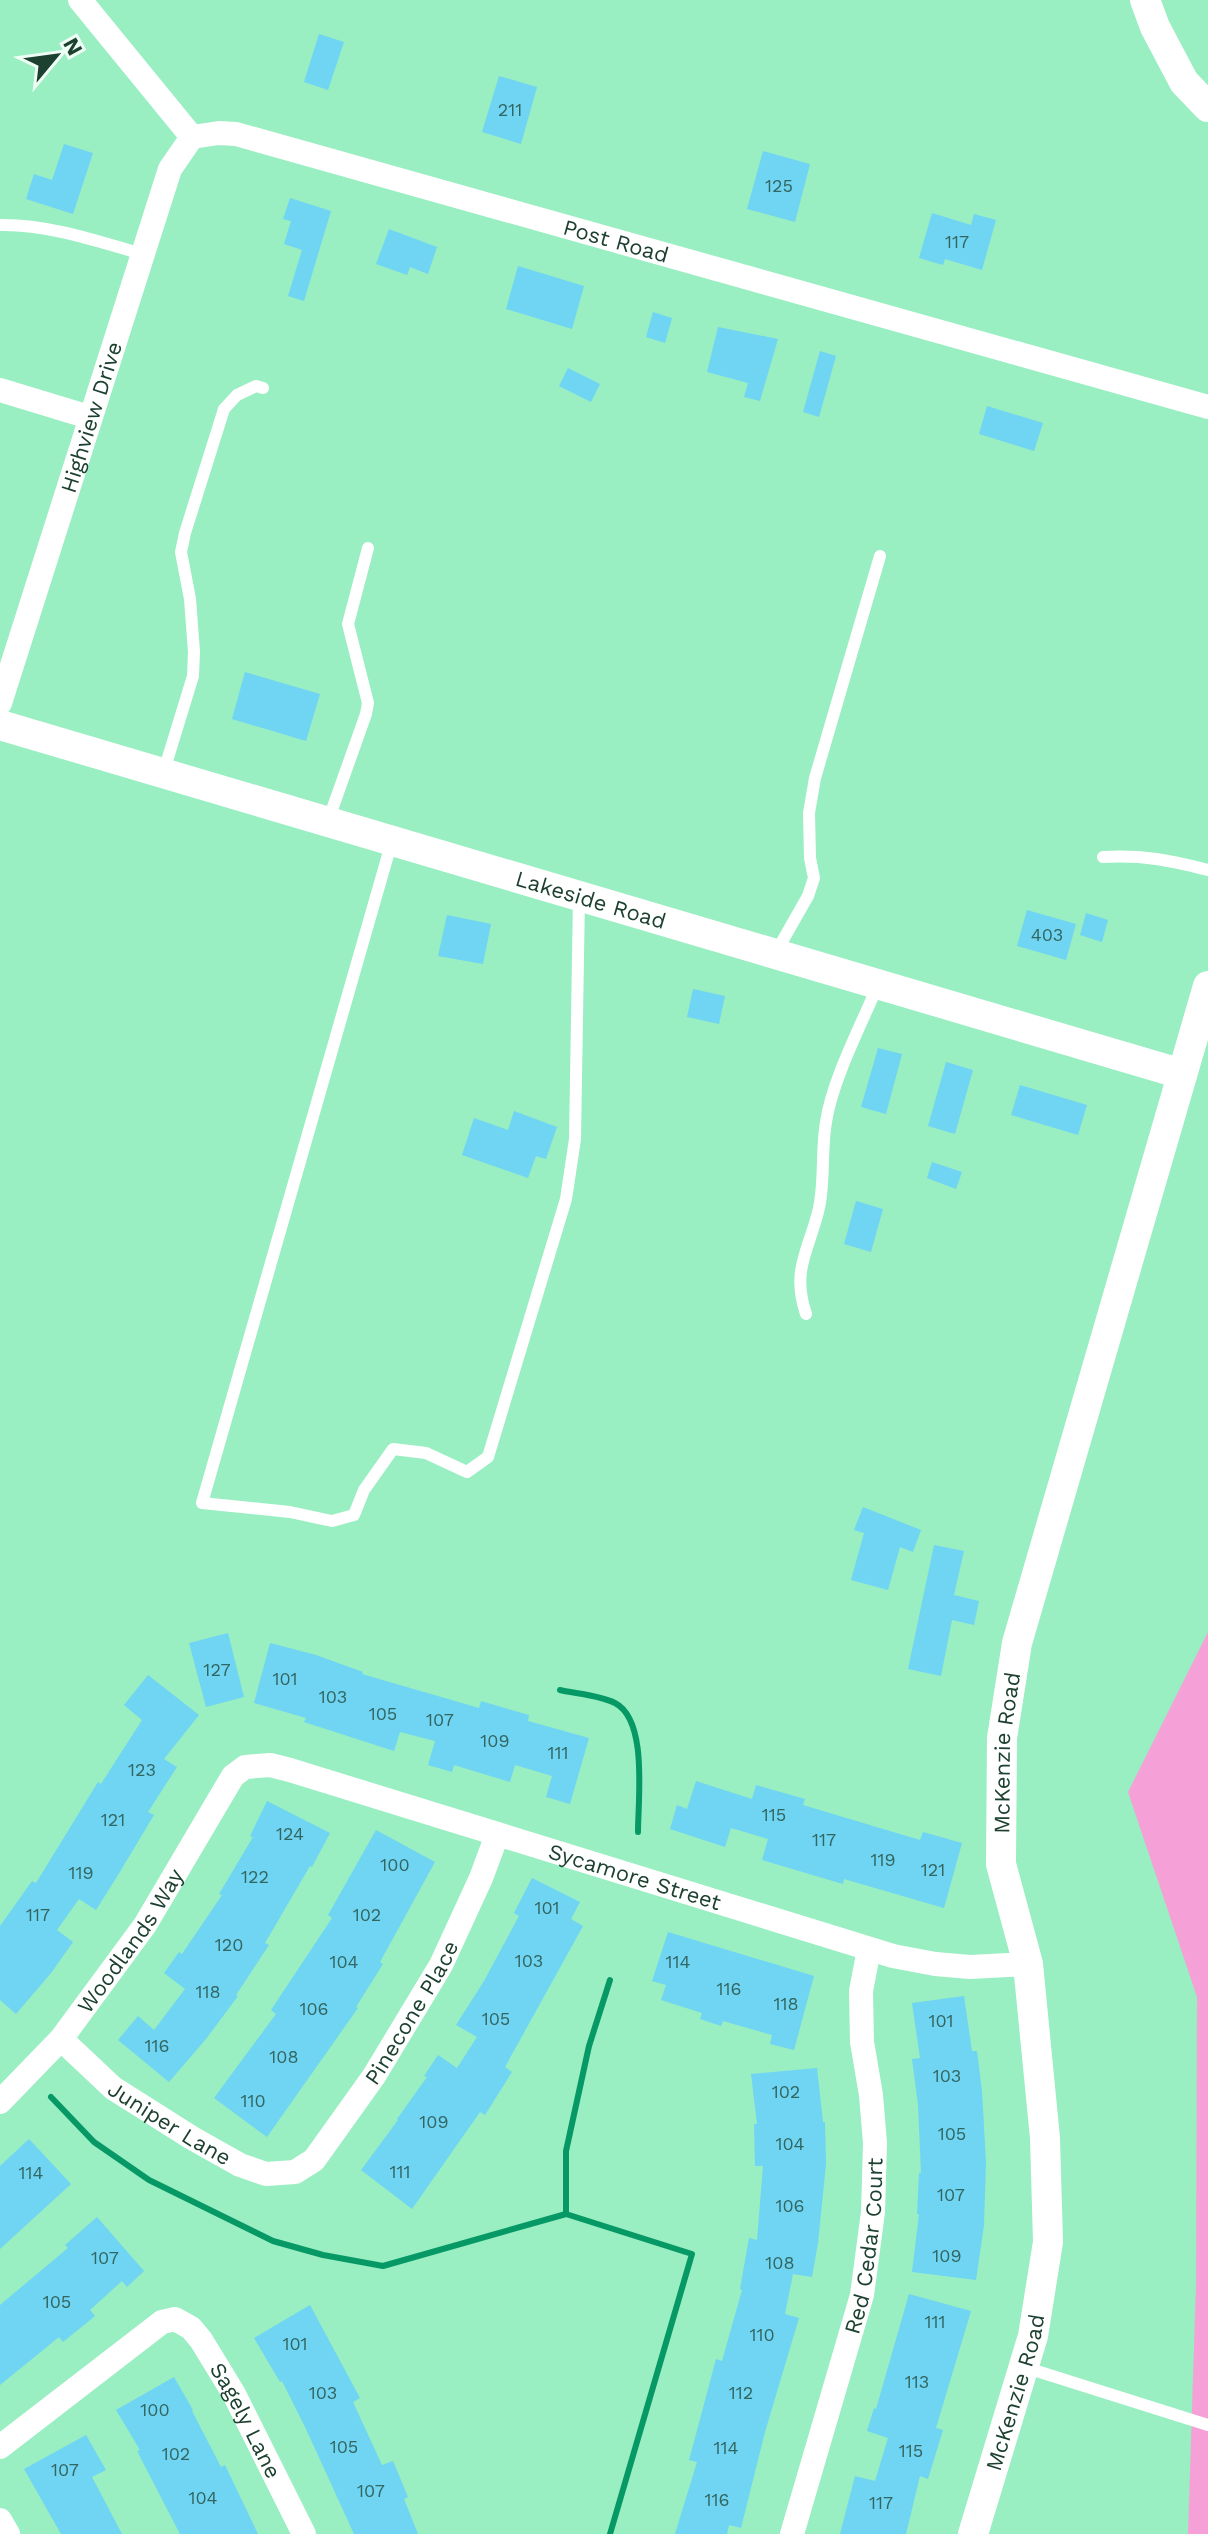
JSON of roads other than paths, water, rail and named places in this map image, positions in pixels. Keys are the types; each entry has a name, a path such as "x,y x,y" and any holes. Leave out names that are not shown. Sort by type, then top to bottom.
{"street":[{"path":"80,0 192,137"},
{"path":"1145,0 1155,27 1184,82 1208,107"},
{"name":"Post Road","path":"192,137 236,134 1208,407"},
{"name":"Highview Drive","path":"0,703 170,169 192,137"},
{"path":"0,390 89,417"},
{"name":"Lakeside Road","path":"0,725 1182,1074"},
{"name":"McKenzie Road","path":"973,2534 1033,2336 1048,2242 1045,2138 1028,1964 1001,1864 1002,1738 1017,1643 1208,986"},
{"name":"Sycamore Street","path":"245,1767 270,1765 290,1770 869,1949 947,1965 1028,1964"},
{"name":"Woodlands Way","path":"0,2102 61,2039 145,1925 218,1799 233,1776 245,1767"},
{"name":"Pinecone Place","path":"295,2172 314,2160 374,2076 441,1965 497,1835"},
{"name":"Red Cedar Court","path":"792,2534 862,2295 873,2212 875,2143 862,2042 861,1991 869,1949"},
{"name":"Juniper Lane","path":"61,2039 113,2088 192,2138 240,2165 266,2174 295,2172"},
{"name":"Sagely Lane","path":"0,2447 162,2322 175,2319 191,2328 221,2372 304,2534"},
{"path":"0,2520 8,2534"}],"lane":[{"path":"0,225 17,224 142,254"},
{"path":"163,774 193,676 191,612 181,552 185,533 224,409 237,395 256,386 263,388"},
{"path":"328,822 368,703 348,624 368,548"},
{"path":"775,954 808,896 814,878 810,858 809,813 815,778 880,556"},
{"path":"392,841 202,1503 290,1512 332,1521 354,1515 364,1490 393,1449 426,1453 467,1472 488,1457 566,1199 575,1139 579,897"},
{"path":"1103,857 1164,858 1208,870"},
{"path":"806,1314 799,1293 799,1273 820,1205 826,1122 832,1095 878,985"},
{"path":"1024,2367 1208,2425"}],"waterway":[{"path":"560,1690 609,1700 625,1712 633,1726 639,1762 638,1832"},
{"path":"566,2214 566,2151 589,2046 610,1980"},
{"path":"51,2097 94,2142 149,2180 273,2241 323,2255 383,2266 566,2214 692,2254 610,2534"}]}
